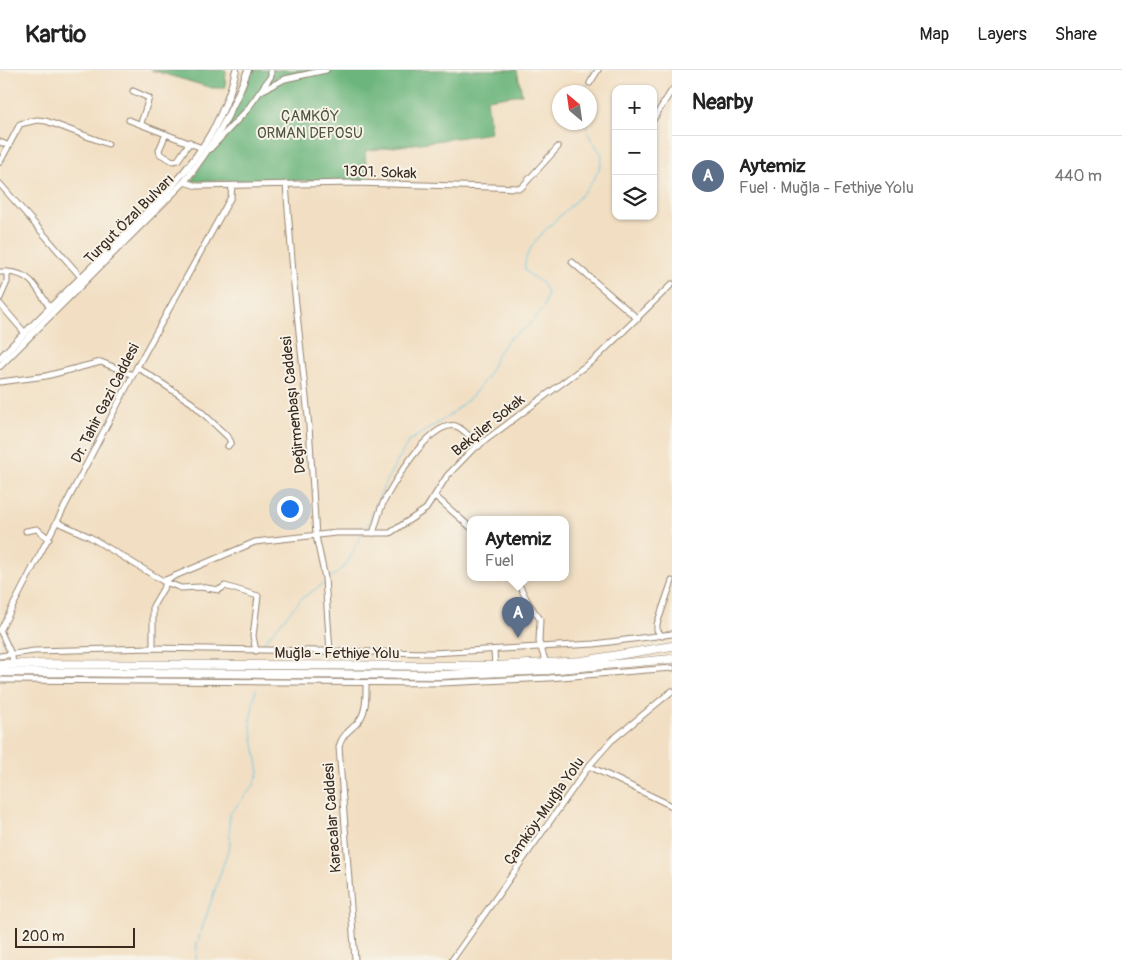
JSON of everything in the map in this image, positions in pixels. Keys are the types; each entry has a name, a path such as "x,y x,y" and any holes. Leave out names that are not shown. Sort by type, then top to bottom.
{"highway":[{"name":"Muğla - Fethiye Yolu","path":"0,664 12,660 495,666 590,660 672,646"},
{"name":"Muğla - Fethiye Yolu","path":"0,672 282,678 583,668 672,659"}],"main road":[{"path":"0,358 168,192 205,150 232,87 236,70"},
{"name":"Turgut Özal Bulvarı","path":"0,366 184,182 232,112 248,70"}],"street":[{"path":"129,120 190,142 205,150 247,110 270,76 271,70"},
{"path":"260,91 285,79 326,70"},
{"path":"590,83 598,70"},
{"path":"657,114 672,90"},
{"path":"133,91 149,98 140,123"},
{"path":"0,162 20,124 37,120 46,121 108,144"},
{"path":"166,134 159,150 160,154 173,161 178,160 190,142"},
{"path":"0,142 9,146"},
{"name":"1301. Sokak","path":"184,182 197,186 355,183 521,188 558,147"},
{"path":"0,184 82,277"},
{"name":"Değirmenbaşı Caddesi","path":"286,184 294,294 310,436 316,536 325,578 330,652"},
{"name":"Dr. Tahir Gazi Caddesi","path":"0,630 137,367 230,197 232,186"},
{"path":"572,262 638,319"},
{"path":"0,272 19,273 29,278 50,308"},
{"path":"0,298 7,282 7,272"},
{"name":"Bekçiler Sokak","path":"165,581 255,542 356,532 390,533 426,509 447,476 479,446 596,358 672,284"},
{"path":"0,304 25,332"},
{"path":"0,382 46,376 101,362 133,375"},
{"path":"137,367 192,403 228,437 231,442 228,446"},
{"path":"370,533 381,507 398,476 429,437 446,427 454,426 479,446"},
{"path":"435,496 467,524"},
{"path":"57,522 90,537 165,581 181,588 200,587 219,590 225,586 258,596 253,636 256,651"},
{"path":"26,531 37,529 48,539"},
{"path":"153,648 153,606 165,581"},
{"path":"517,581 529,604 540,619 541,648 546,663"},
{"path":"662,636 657,630 657,624 672,581"},
{"path":"0,630 12,660"},
{"path":"0,656 12,660 34,651 153,648 330,652 494,651 672,634"},
{"path":"494,651 495,666"},
{"path":"0,680 282,678 366,683 444,683 575,676 672,668"},
{"path":"444,683 447,674"},
{"path":"406,675 410,683"},
{"name":"Karacalar Caddesi","path":"355,960 339,747 345,733 361,718 365,709 366,683"},
{"name":"Çamköy-Muığla Yolu","path":"452,960 589,766 611,741 672,691"},
{"path":"589,766 672,806"}],"green space":[{"path":"151,70 226,70 225,88 212,88"},
{"name":"ÇAMKÖY ORMAN DEPOSU","path":"249,70 517,70 522,94 487,99 491,133 365,151 367,180 192,181 246,83"}],"waterway":[{"path":"587,85 594,70"},
{"path":"365,531 387,479 409,441 449,416 473,395 487,377 499,351 510,338 528,326 544,307 547,293 543,284 525,271 527,257 534,243 576,201 589,186 598,171 602,155 587,130"},
{"path":"326,582 346,565 362,534"},
{"path":"263,643 302,598 323,584"},
{"path":"196,960 197,944 230,844 229,815 254,785 259,772 250,721 256,689"}],"place":[{"name":"Aytemiz","path":"518,638"}]}
